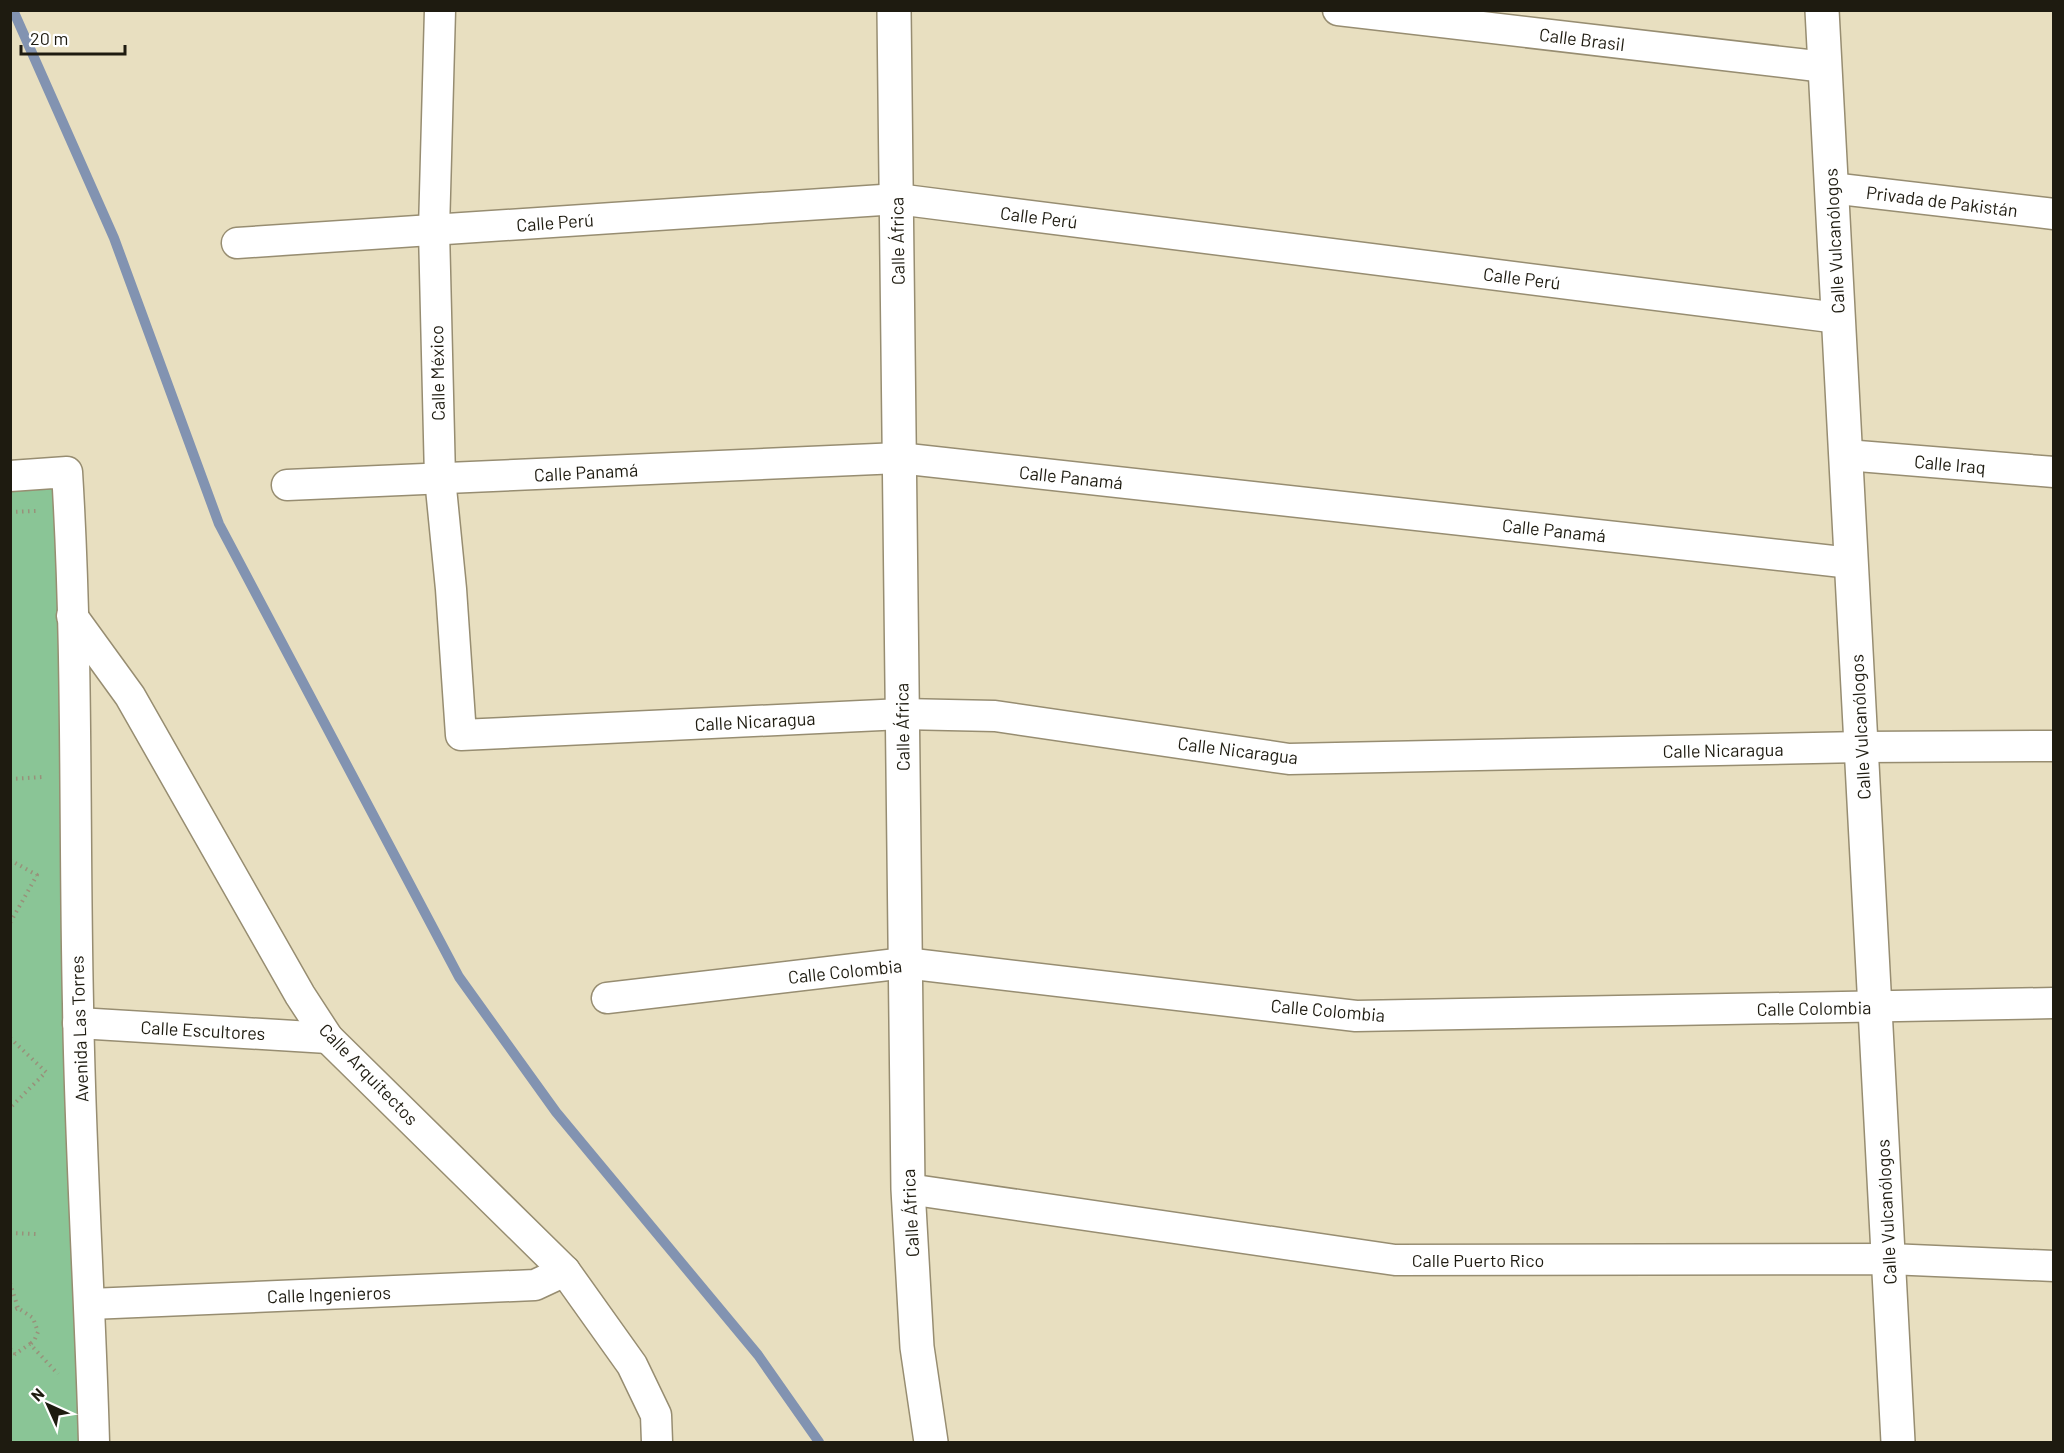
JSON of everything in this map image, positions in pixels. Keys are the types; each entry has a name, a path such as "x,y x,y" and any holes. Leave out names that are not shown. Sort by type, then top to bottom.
{"street":[{"name":"Calle México","path":"440,10 434,230 440,478 451,589 461,735"},
{"name":"Calle África","path":"894,10 908,1190 917,1347 931,1443"},
{"name":"Calle Brasil","path":"1338,10 1825,67"},
{"name":"Calle Vulcanólogos","path":"1822,10 1898,1443"},
{"name":"Privada de Pakistán","path":"1831,188 2054,214"},
{"name":"Calle Perú","path":"237,243 897,199 1838,318"},
{"name":"Calle Iraq","path":"1846,455 2054,472"},
{"name":"Calle Panamá","path":"287,485 900,458 1851,563"},
{"name":"Avenida Las Torres","path":"10,476 68,472 78,1023 94,1443"},
{"name":"Calle Arquitectos","path":"72,615 130,696 300,995 328,1038 565,1271 632,1365 656,1415 657,1443"},
{"name":"Calle Nicaragua","path":"461,735 902,714 995,716 1289,759 1861,747 2054,746"},
{"name":"Calle Colombia","path":"607,998 905,963 1356,1016 2054,1003"},
{"name":"Calle Escultores","path":"78,1023 328,1038"},
{"name":"Calle Puerto Rico","path":"908,1190 1395,1260 1889,1259 2054,1266"},
{"name":"Calle Ingenieros","path":"90,1304 535,1285 565,1271"}],"path":[{"path":"10,861 37,875 10,923"},
{"path":"10,1038 46,1072 10,1108"},
{"path":"10,1233 37,1234"},
{"path":"10,1283 18,1308 33,1318 38,1332 30,1344"},
{"path":"10,1312 18,1308"},
{"path":"10,1349 15,1354"}],"green space":[{"path":"56,483 86,1442 11,1442 10,488"}],"waterway":[{"path":"13,10 114,238 219,524 459,977 556,1112 758,1355 819,1442"}]}
